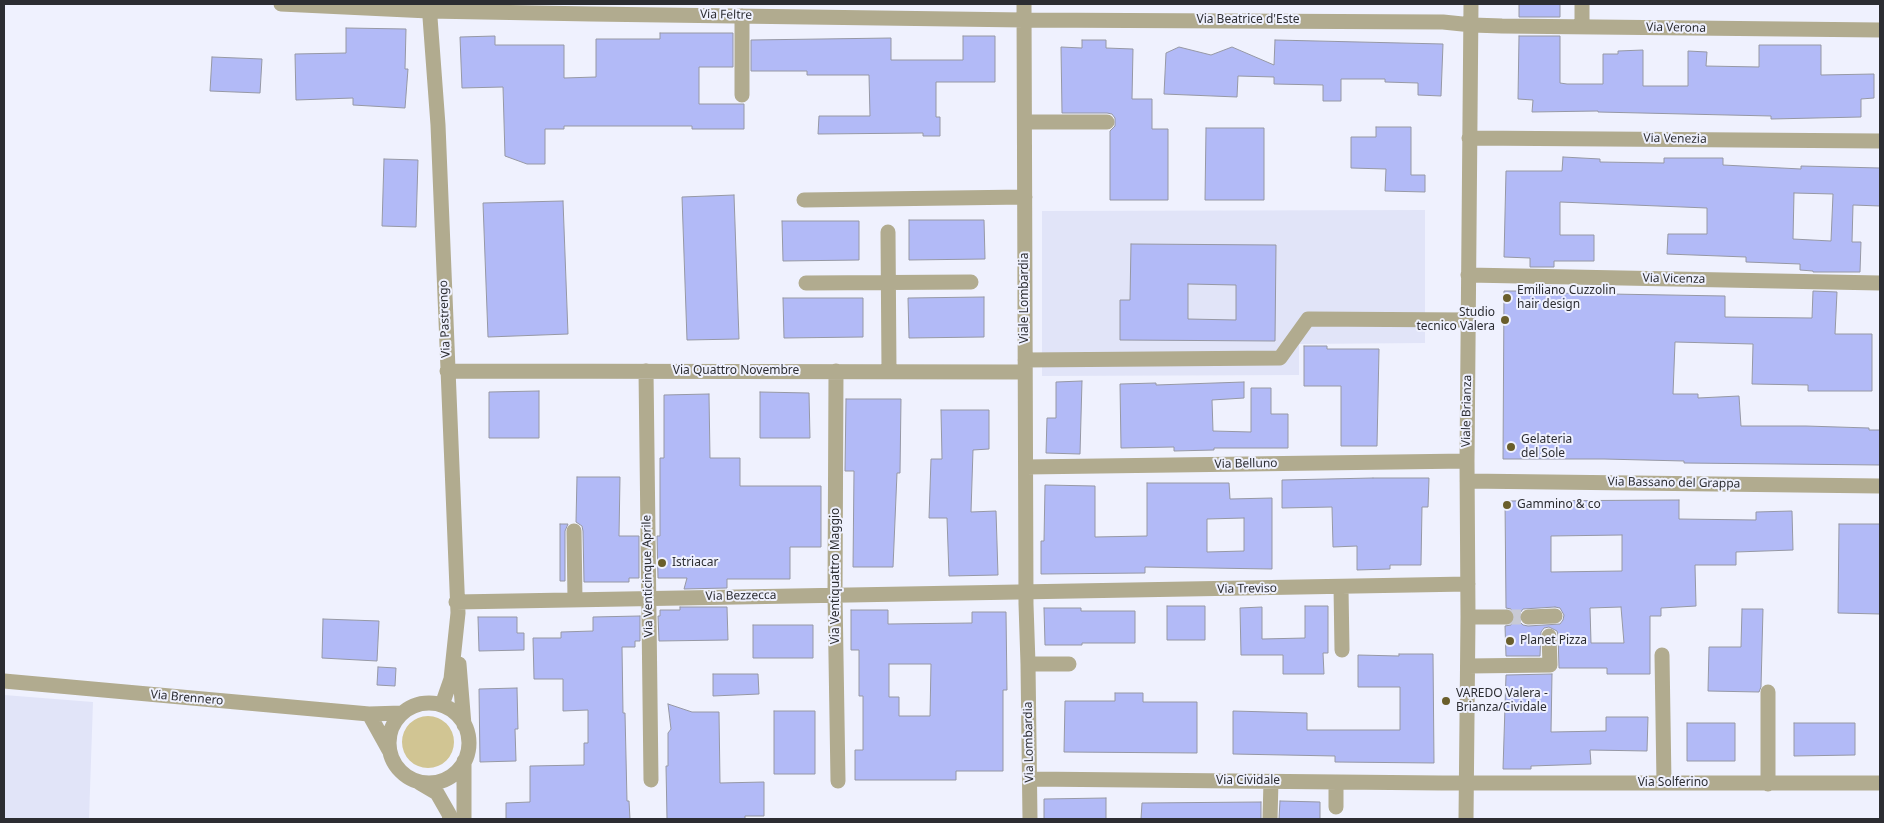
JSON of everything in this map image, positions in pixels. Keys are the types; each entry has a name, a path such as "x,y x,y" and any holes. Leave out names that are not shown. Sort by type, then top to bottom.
{"street":[{"name":"Via Feltre","path":"282,4 742,16 1024,20"},
{"name":"Viale Lombardia","path":"1024,4 1026,122 1026,593"},
{"name":"Viale Brianza","path":"1466,819 1471,4"},
{"path":"1582,4 1582,27"},
{"name":"Via Pastrengo","path":"429,7 438,125 456,602 458,613 451,679 442,705"},
{"path":"742,16 742,95"},
{"name":"Via Beatrice d'Este","path":"1024,20 1443,22 1472,25"},
{"name":"Via Verona","path":"1472,25 1880,30"},
{"path":"1026,122 1107,122"},
{"name":"Via Venezia","path":"1469,138 1880,141"},
{"path":"804,200 1025,197"},
{"path":"888,232 889,371"},
{"name":"Via Vicenza","path":"1468,274 1880,283"},
{"path":"806,283 971,282"},
{"name":"Via Quattro Novembre","path":"447,371 889,371 1280,358 1308,319 1468,320"},
{"name":"Via Venticinque Aprile","path":"646,371 651,780"},
{"name":"Via Ventiquattro Maggio","path":"836,371 835,595 838,781"},
{"name":"Via Belluno","path":"1026,467 1467,461"},
{"name":"Via Bassano del Grappa","path":"1467,481 1880,486"},
{"path":"574,531 575,600"},
{"name":"Via Treviso","path":"1026,593 1468,584"},
{"path":"1341,587 1342,650"},
{"name":"Via Bezzecca","path":"456,602 1026,593"},
{"name":"Via Lombardia","path":"1026,593 1030,819"},
{"path":"1528,617 1555,616"},
{"path":"1468,617 1506,617"},
{"name":"Via Pastrengo","path":"456,634 464,724"},
{"path":"1468,666 1550,665 1549,636"},
{"path":"1662,655 1664,784"},
{"path":"1028,664 1070,664"},
{"name":"Via Brennero","path":"4,681 369,714 402,713"},
{"path":"1768,692 1768,784"},
{"path":"390,754 389,740 394,724 402,713 413,706 426,703 442,705 456,713 464,724 468,737 468,751 464,760 456,772 441,781 430,783 417,781"},
{"path":"369,714 394,763 403,774 437,793 450,819"},
{"path":"464,760 464,819"},
{"name":"Via Cividale","path":"1030,779 1466,783"},
{"path":"1270,819 1271,781"},
{"path":"1336,782 1336,807"},
{"name":"Via Solferino","path":"1466,783 1880,783"}],"shaded area":[{"path":"1425,210 1425,343 1299,344 1299,375 1042,376 1042,211"},
{"path":"4,695 93,702 89,819 4,819"},
{"path":"423,716 433,716 443,720 450,727 454,742 450,757 443,764 433,768 423,768 413,764 406,757 402,747 402,737 406,727 413,720"}],"building":[{"path":"1519,4 1560,4 1560,17 1519,17"},
{"path":"346,28 406,29 405,69 408,69 405,108 353,105 353,98 296,100 295,54 346,53"},
{"path":"660,33 733,33 733,67 699,67 699,104 744,104 744,129 692,129 692,126 564,126 564,129 545,129 545,164 527,164 505,156 503,87 462,88 460,37 495,36 495,45 564,45 564,78 596,77 596,39 660,39"},
{"path":"963,36 995,36 995,82 936,82 936,117 940,117 940,136 923,136 923,133 818,134 819,116 870,116 869,75 807,75 807,71 751,71 751,40 891,38 891,60 963,60"},
{"path":"1519,36 1560,36 1560,83 1567,84 1603,84 1603,54 1618,54 1618,51 1643,50 1643,86 1688,86 1688,51 1707,52 1706,66 1759,67 1759,45 1821,45 1821,75 1874,74 1874,98 1861,99 1861,117 1771,119 1771,116 1598,111 1532,112 1533,100 1518,99"},
{"path":"1082,40 1106,40 1106,48 1133,49 1132,99 1152,99 1152,129 1168,129 1168,200 1110,200 1110,131 1115,126 1115,118 1112,114 1107,113 1062,113 1061,47 1082,48"},
{"path":"1275,40 1443,44 1441,96 1418,95 1418,83 1385,82 1385,79 1341,79 1341,101 1323,101 1323,85 1274,84 1274,77 1238,76 1237,97 1164,94 1166,53 1179,47 1211,55 1232,47 1274,65"},
{"path":"212,57 262,59 260,93 210,91"},
{"path":"1376,127 1411,127 1411,175 1425,175 1425,192 1385,191 1386,169 1351,168 1351,137 1376,137"},
{"path":"1206,128 1264,128 1264,200 1205,200"},
{"path":"1563,157 1600,159 1600,162 1664,163 1664,158 1723,158 1723,165 1801,169 1801,166 1880,168 1880,206 1853,205 1852,242 1861,242 1860,272 1813,272 1800,270 1800,264 1746,262 1746,257 1667,254 1668,234 1707,234 1707,208 1560,202 1560,235 1594,235 1594,261 1554,261 1554,267 1530,267 1530,258 1504,257 1506,171 1562,171","holes":["1794,193 1833,194 1831,241 1793,239"]},
{"path":"384,159 418,160 416,227 382,226"},
{"path":"734,195 739,339 687,340 682,197"},
{"path":"563,201 568,334 488,337 483,203"},
{"path":"909,220 984,220 985,259 909,260"},
{"path":"782,221 859,221 859,260 783,261"},
{"path":"1131,244 1276,245 1275,341 1120,340 1120,300 1130,300","holes":["1188,284 1236,285 1236,320 1188,319"]},
{"path":"1530,286 1553,286 1553,293 1725,296 1725,317 1812,318 1813,291 1837,292 1835,334 1872,334 1872,391 1808,391 1808,385 1752,384 1753,344 1675,342 1673,394 1698,394 1698,398 1739,396 1741,426 1806,426 1880,430 1880,465 1684,463 1684,461 1604,459 1503,459 1504,291 1530,291"},
{"path":"984,297 984,337 909,338 908,298"},
{"path":"783,298 863,298 863,337 784,338"},
{"path":"1304,346 1327,346 1327,349 1379,349 1377,446 1341,446 1341,386 1304,386"},
{"path":"1082,381 1080,454 1046,453 1047,418 1056,418 1056,382"},
{"path":"1244,382 1244,398 1212,400 1213,431 1251,432 1251,388 1271,388 1271,414 1288,414 1288,448 1214,448 1214,450 1174,451 1174,447 1121,448 1120,384 1156,383 1156,385"},
{"path":"539,391 539,438 489,438 489,392"},
{"path":"760,392 809,393 810,438 760,438"},
{"path":"709,394 710,458 740,458 740,486 821,486 821,547 790,547 790,579 727,579 727,588 684,589 687,578 658,578 657,536 660,536 660,458 664,458 664,395"},
{"path":"846,399 901,399 900,473 897,473 893,567 853,567 854,471 845,471"},
{"path":"941,410 989,410 989,449 973,450 971,512 996,511 998,575 949,576 947,518 929,518 931,459 942,459"},
{"path":"577,477 620,477 619,536 639,536 639,578 629,578 629,582 584,582 583,531 582,526 576,522"},
{"path":"1429,478 1428,507 1422,507 1421,565 1390,565 1390,569 1357,570 1357,546 1333,547 1332,507 1282,508 1282,480"},
{"path":"1147,483 1229,483 1230,499 1272,498 1272,569 1145,567 1145,573 1041,574 1041,541 1044,541 1045,485 1095,486 1095,537 1147,536","holes":["1244,518 1244,551 1207,552 1207,519"]},
{"path":"1679,500 1679,519 1756,520 1756,512 1792,511 1793,550 1736,552 1736,565 1695,565 1696,606 1661,608 1661,616 1650,616 1650,674 1607,674 1607,668 1559,668 1558,635 1557,631 1549,627 1544,628 1541,632 1540,656 1506,656 1505,626 1511,625 1515,617 1511,609 1506,608 1505,501","holes":["1622,535 1622,571 1551,572 1551,536","1621,607 1624,643 1591,643 1590,608","1560,608 1564,615 1563,620 1560,624 1523,625 1520,622 1520,613 1523,609"]},
{"path":"560,524 568,524 565,531 565,581 560,581"},
{"path":"1839,524 1880,524 1880,614 1838,613"},
{"path":"1167,606 1205,606 1205,640 1167,640"},
{"path":"1305,606 1328,606 1328,653 1323,653 1324,674 1283,674 1283,655 1241,655 1240,608 1262,607 1262,639 1305,638"},
{"path":"680,607 727,607 728,640 659,641 658,616 660,616 660,610 680,610"},
{"path":"1044,608 1081,608 1081,611 1135,611 1135,643 1045,645"},
{"path":"1742,609 1763,609 1761,687 1759,692 1708,691 1709,647 1741,647"},
{"path":"851,610 888,610 888,624 972,623 972,612 1006,612 1007,690 1003,690 1003,771 956,771 956,780 855,780 855,750 863,750 863,696 859,696 859,650 851,650","holes":["889,664 931,664 930,716 899,716 899,697 889,697"]},
{"path":"640,616 640,641 635,641 635,647 622,647 627,801 629,801 630,819 506,819 506,803 530,802 530,766 584,765 584,743 588,743 588,710 563,711 563,679 534,679 533,638 561,638 561,632 593,631 593,617"},
{"path":"478,617 517,617 517,633 524,633 524,650 479,651"},
{"path":"323,619 379,621 377,661 322,658"},
{"path":"753,625 813,625 813,658 753,658"},
{"path":"1399,654 1433,654 1434,763 1335,762 1335,756 1233,754 1233,711 1307,713 1307,730 1400,730 1400,687 1358,687 1358,655 1399,656"},
{"path":"378,667 396,668 395,686 377,685"},
{"path":"713,674 758,674 759,694 713,696"},
{"path":"1552,674 1551,732 1606,731 1606,717 1648,717 1647,751 1590,750 1591,764 1531,766 1531,769 1503,769 1506,675"},
{"path":"517,688 518,729 515,729 516,761 480,762 479,689"},
{"path":"1115,693 1143,693 1143,702 1197,702 1197,753 1064,752 1065,701 1115,701"},
{"path":"668,704 692,712 719,712 720,783 764,782 764,816 745,816 745,819 667,819 666,766 668,766 668,733 671,729"},
{"path":"774,711 815,711 815,774 774,774"},
{"path":"1687,723 1735,723 1735,761 1687,761"},
{"path":"1794,723 1855,723 1855,755 1794,756"},
{"path":"1106,798 1106,819 1044,819 1044,799"},
{"path":"1280,801 1320,802 1320,819 1279,819"},
{"path":"1261,802 1261,819 1141,819 1142,803"}],"tunnel":[{"path":"1506,617 1528,617"}],"place":[{"name":"Emiliano Cuzzolin hair design","path":"1507,298"},
{"name":"Studio tecnico Valera","path":"1505,320"},
{"name":"Gelateria del Sole","path":"1511,447"},
{"name":"Gammino & co","path":"1507,505"},
{"name":"Istriacar","path":"662,563"},
{"name":"Planet Pizza","path":"1510,641"},
{"name":"VAREDO Valera - Brianza/Cividale","path":"1446,701"}]}
